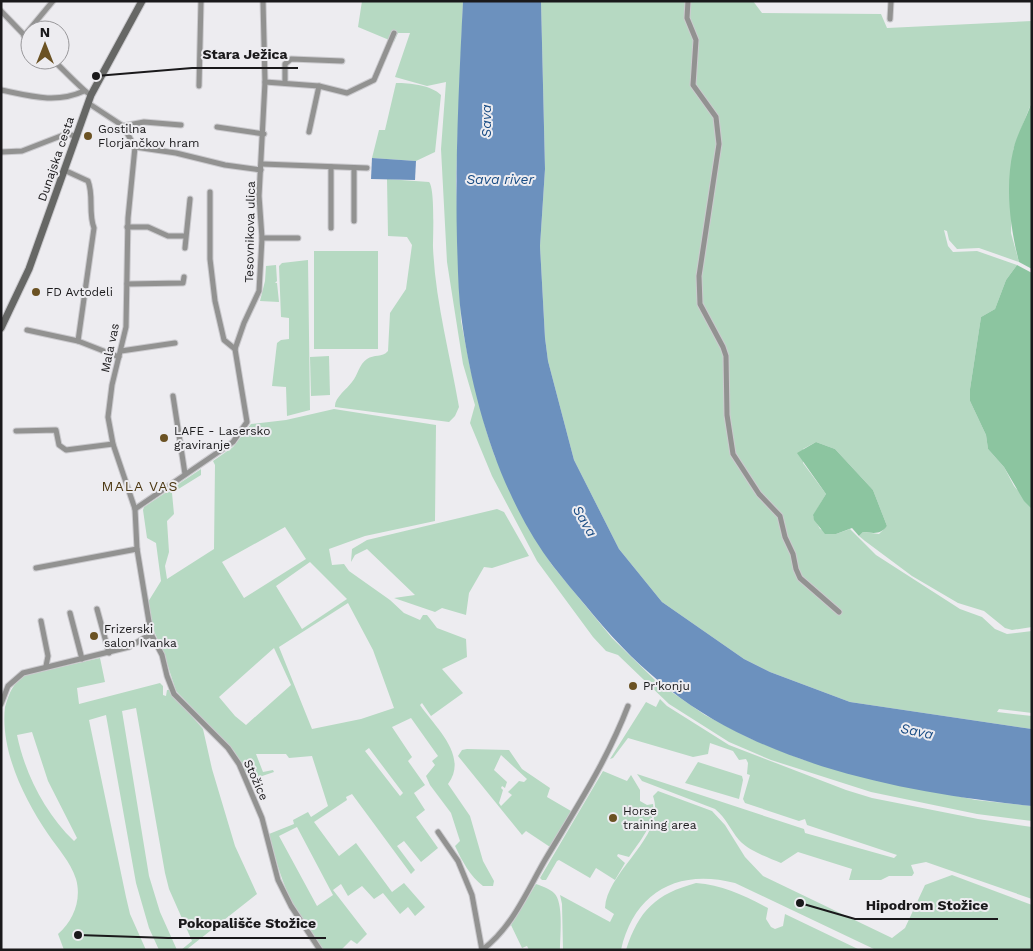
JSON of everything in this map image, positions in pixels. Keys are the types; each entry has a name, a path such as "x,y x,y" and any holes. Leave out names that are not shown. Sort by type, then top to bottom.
{"main road":[{"name":"Dunajska cesta","path":"1,328 29,269 91,95 142,1"}],"street":[{"path":"37,20 53,1"},
{"path":"199,86 202,1"},
{"name":"Tesovnikova ulica","path":"135,509 233,442 246,422 235,348 259,291 262,238 259,196 264,134 265,82 263,1"},
{"path":"688,1 688,18 696,40 693,85 716,117 719,144 699,276 698,294 703,312 721,342 726,356 728,415 733,454 759,494 780,516 785,537 793,554 800,578 839,612"},
{"path":"890,19 891,1"},
{"path":"1,11 20,32"},
{"path":"265,82 285,82 318,86 347,92 374,80 394,33"},
{"path":"285,82 285,64 291,59 342,61"},
{"path":"64,70 79,83 84,91 91,95"},
{"path":"309,132 318,86"},
{"path":"1,90 48,98 68,98 84,91"},
{"path":"88,103 124,126 135,147 176,153 225,165 261,167"},
{"path":"124,126 144,122 181,125"},
{"path":"217,127 264,134"},
{"path":"1,152 22,151 66,134 76,136"},
{"name":"Mala vas","path":"135,147 127,227 126,327 109,403 108,417 112,444 135,509 137,549 151,634"},
{"name":"Tesovnikova ulica","path":"261,167 367,168"},
{"path":"331,167 331,228"},
{"path":"354,168 354,221"},
{"path":"64,170 88,181 90,219 94,228 78,341"},
{"path":"210,192 210,259 215,301 224,340 235,348"},
{"path":"185,248 190,200"},
{"path":"127,227 148,227 168,236 185,236"},
{"path":"262,238 298,238"},
{"path":"127,284 183,283 184,277"},
{"path":"27,330 78,341 120,354 175,342"},
{"path":"173,396 185,474"},
{"path":"16,431 56,430 59,445 66,450 112,444"},
{"path":"36,568 137,549"},
{"path":"97,609 109,653"},
{"path":"70,613 82,659"},
{"path":"40,621 48,656 46,666"},
{"path":"1,704 8,686 13,679 23,673 129,647 151,634"},
{"name":"Stožice","path":"151,634 162,655 166,676 174,694 228,748 239,764 262,818 278,880 290,906 320,950"},
{"path":"438,832 458,861 472,895 482,950 497,938 512,917 605,760 628,706"}],"green space":[{"path":"362,1 463,1 456,181 461,321 470,367 495,457 535,537 552,565 612,638 657,682 705,715 749,738 801,759 867,777 976,800 1032,806 1032,821 977,814 871,792 771,760 729,742 669,704 618,655 606,651 593,637 537,561 492,476 470,423 475,405 463,364 447,262 441,149 446,82 427,86 395,77 410,33 398,33 394,42 358,27"},
{"path":"541,1 753,1 762,13 881,14 887,28 1032,21 1032,101 1013,150 1011,233 1019,262 979,248 957,249 949,240 947,231 944,230 948,246 953,252 977,251 1017,265 1006,280 995,309 981,317 970,389 970,401 986,435 988,449 1004,467 1014,486 1032,507 1032,627 1012,630 1005,628 984,611 958,603 912,576 859,536 863,532 879,534 887,526 873,490 835,449 816,442 803,449 803,463 826,494 813,516 820,529 836,534 850,529 876,555 960,609 982,617 995,629 1007,634 1032,631 1032,713 999,709 997,712 1032,716 1032,729 850,702 770,672 744,659 662,602 619,549 574,460 548,361 540,246 545,169"},
{"path":"396,83 426,87 441,95 435,152 416,161 372,158 379,130 385,130"},
{"path":"1032,101 1032,269 1019,262 1011,221 1009,179 1013,151"},
{"path":"387,179 429,182 431,186 434,267 443,327 459,407 455,416 449,422 335,407 339,397 350,385 364,361 388,351 390,313 406,289 412,245 407,237 388,236"},
{"path":"314,251 378,251 378,349 314,349"},
{"path":"308,260 310,410 287,416 286,387 272,386 277,343 281,340 289,339 289,318 281,317 279,266 282,263"},
{"path":"276,265 277,281 275,283 277,283 279,302 260,301 265,281 266,266"},
{"path":"1017,265 1032,273 1031,508 1024,501 1004,467 988,449 986,435 970,401 970,389 981,317 995,309 1006,280"},
{"path":"329,356 330,395 311,396 310,357"},
{"path":"334,409 436,425 435,521 365,536 329,549 332,565 344,564 349,571 390,600 404,613 420,620 423,615 427,615 437,628 466,639 467,657 442,669 463,693 431,716 422,703 420,705 448,742 455,763 448,784 470,816 483,861 494,881 493,886 483,886 470,873 460,857 455,846 460,841 451,813 430,785 426,776 435,765 432,761 438,756 411,718 392,727 412,757 408,761 425,785 414,793 425,810 416,817 438,848 421,862 404,841 397,846 415,870 411,874 352,794 346,797 347,800 314,822 339,856 356,843 392,892 404,883 425,907 415,916 408,907 400,914 383,893 374,899 362,886 348,896 341,884 333,890 367,934 357,944 351,940 341,950 323,950 304,924 283,881 269,834 294,824 293,820 308,812 311,817 328,806 312,756 289,758 286,754 256,754 263,772 273,770 274,772 250,780 234,751 176,691 165,657 151,624 148,602 161,581 156,543 147,538 144,507 201,469 201,475 172,493 174,514 167,521 169,552 165,566 167,579 214,549 215,465 213,461 233,447 251,424 286,420","holes":["285,527 306,559 244,598 222,562","310,562 347,599 302,629 276,586","348,603 373,650 394,708 361,719 312,729 279,647","274,648 291,685 246,725 235,716 219,697","369,748 403,793 400,796 365,751","297,827 333,895 317,906 279,836"]},
{"path":"816,442 835,449 873,490 887,526 882,531 876,533 863,532 859,536 852,528 836,534 825,534 814,520 813,515 826,494 797,453"},
{"path":"497,509 504,512 529,556 492,568 484,567 469,593 466,615 442,608 435,612 394,598 415,595 367,549 355,555 351,562 352,549 367,540"},
{"path":"100,658 105,682 77,688 79,704 160,683 163,686 163,695 166,696 167,690 169,690 203,729 212,769 235,846 257,894 186,950 181,950 192,941 169,889 165,873 136,708 122,711 149,876 160,912 177,950 159,950 149,928 136,883 106,715 89,720 130,914 146,950 64,950 58,934 68,923 75,909 78,895 76,879 67,861 30,805 16,774 6,740 5,707 17,681 25,675","holes":["32,732 48,781 77,838 74,841 54,818 38,792 25,764 17,735"]},
{"path":"660,699 667,706 729,745 846,790 872,798 978,819 1032,827 1032,899 926,862 911,865 914,873 912,876 889,876 881,880 849,880 852,869 798,852 781,863 753,851 739,840 715,809 642,781 637,774 804,829 805,833 894,858 897,855 807,825 805,819 799,821 745,803 743,799 750,775 747,774 748,763 746,759 739,760 733,751 710,743 708,754 693,757 628,738 613,758 610,759 646,702 656,707"},
{"path":"462,750 509,750 522,769 550,788 547,797 571,811 550,847 526,831 522,835 458,756","holes":["501,755 527,779 524,782 519,781 508,792 512,795 501,806 499,803 503,790 501,788 502,786 505,788 507,782 494,770"]},
{"path":"698,762 742,776 743,780 739,799 685,783"},
{"path":"603,771 627,781 631,775 640,790 640,801 647,805 653,804 652,818 646,832 629,857 618,854 617,856 625,863 615,880 596,868 590,878 559,860 546,880 542,880 540,878"},
{"path":"658,791 712,811 725,825 745,857 763,876 892,938 905,928 925,885 952,875 1032,905 1032,950 876,950 735,883 714,879 695,879 677,882 661,889 648,899 636,913 627,930 621,950 563,950 562,904 560,895 610,922 614,914 605,908 608,894 615,880 652,825 655,811 653,796"},
{"path":"696,883 733,891 768,908 766,919 771,927 775,929 783,926 785,914 860,950 626,950 637,924 651,906 670,892"},
{"path":"536,884 550,890 557,897 561,929 560,950 529,950 527,946 522,948 511,925"}],"water":[{"name":"Sava river","path":"463,1 541,1 545,169 540,246 548,361 574,460 619,549 662,602 744,659 770,672 850,702 1032,729 1032,806 923,791 852,775 782,752 725,726 680,698 640,665 603,627 553,566 519,511 492,450 482,418 467,354 460,302 457,242 459,91"},
{"path":"372,158 416,161 415,180 371,179"}],"place":[{"name":"Stara Ježica","path":"96,76"},
{"name":"Gostilna Florjančkov hram","path":"88,136"},
{"name":"FD Avtodeli","path":"36,292"},
{"name":"LAFE - Lasersko graviranje","path":"164,438"},
{"name":"Frizerski salon Ivanka","path":"94,636"},
{"name":"Pr'konju","path":"633,686"},
{"name":"Horse training area","path":"613,818"},
{"name":"Hipodrom Stožice","path":"800,903"},
{"name":"Pokopališče Stožice","path":"78,935"}],"district":[{"name":"MALA VAS","path":"140,486"}],"water label":[{"name":"Sava","path":"486,121"},
{"name":"Sava","path":"585,521"},
{"name":"Sava","path":"917,731"}]}
